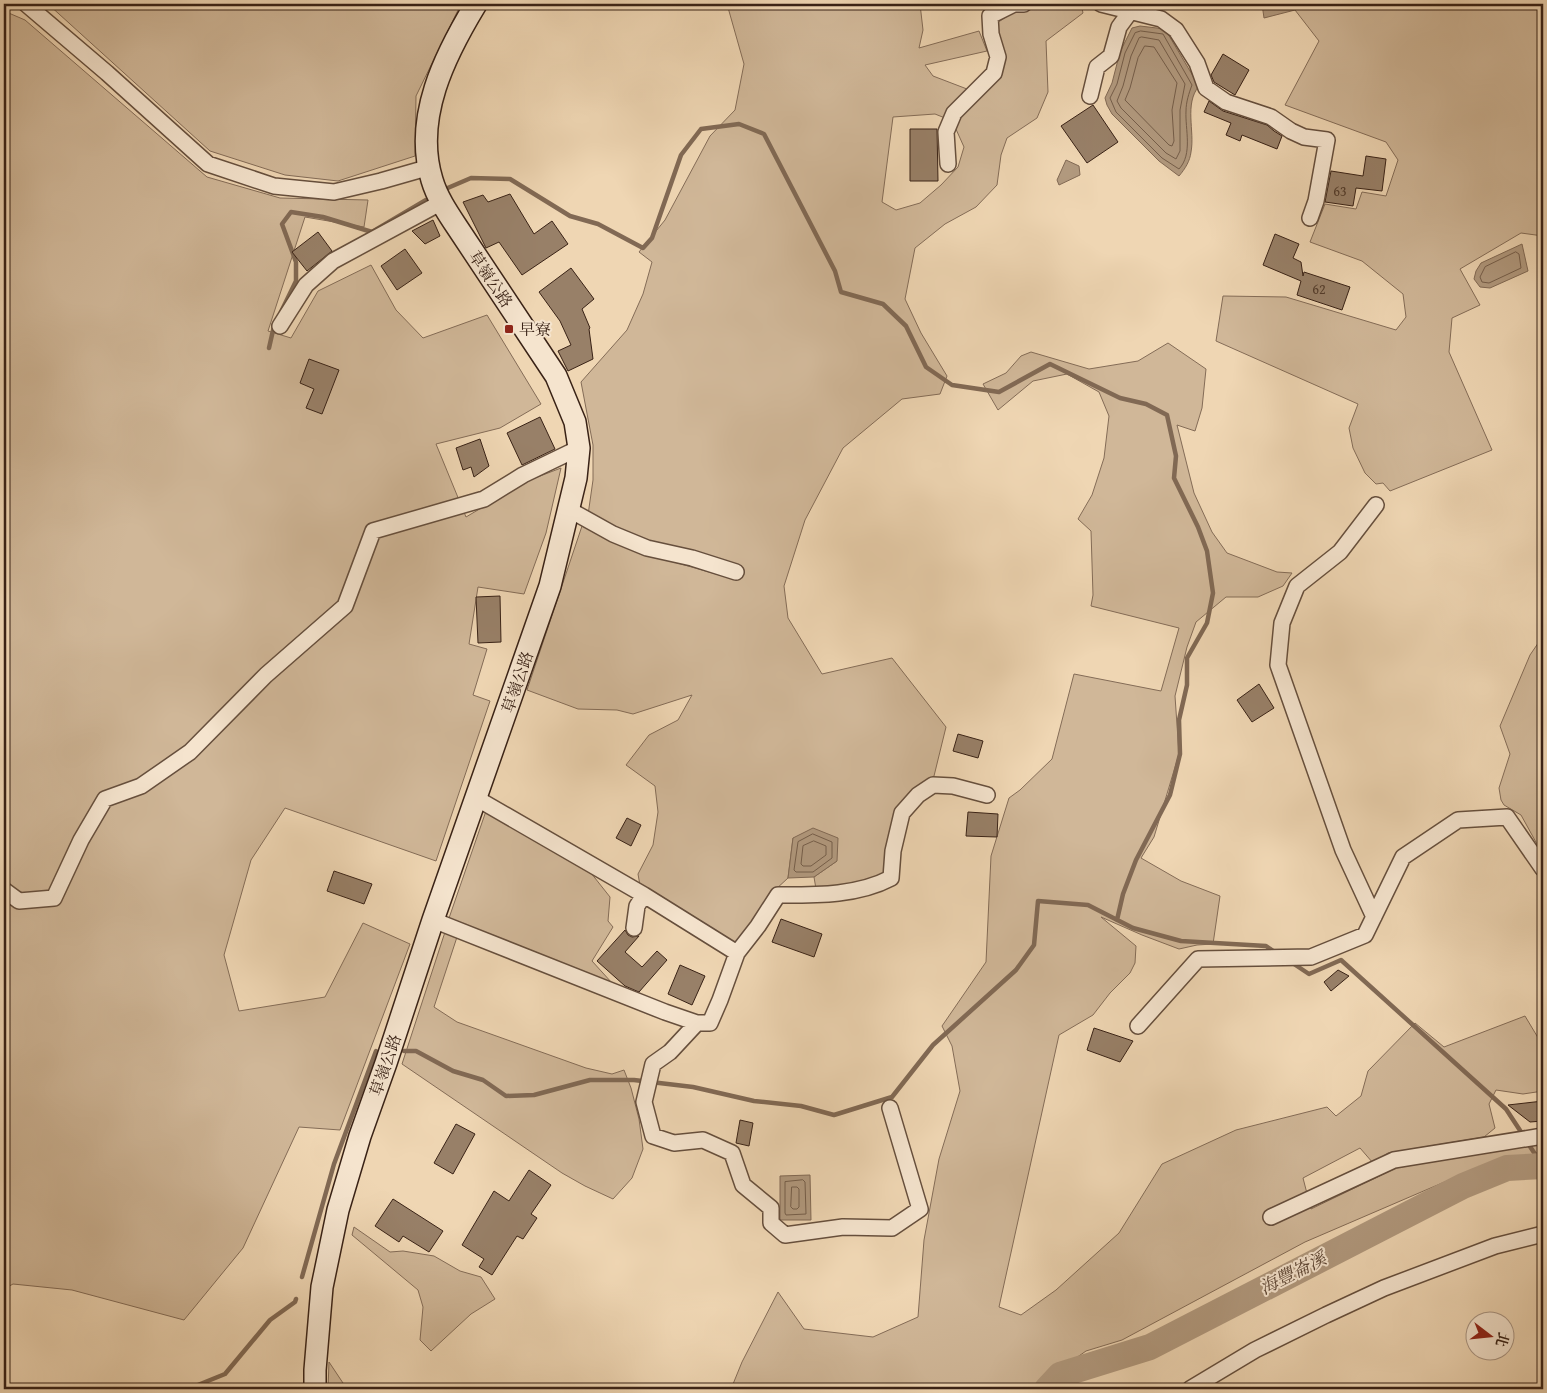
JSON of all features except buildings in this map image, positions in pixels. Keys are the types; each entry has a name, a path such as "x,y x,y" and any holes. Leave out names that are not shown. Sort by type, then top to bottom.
{"main road":[{"name":"草嶺公路","path":"315,1389 314,1370 322,1286 338,1210 360,1136 386,1063 432,920 550,586 576,478 579,448 575,422 556,376 442,202 432,180 426,143 428,118 432,101 442,67 461,28 476,4"}],"street":[{"path":"26,4 107,73 208,164 274,186 334,192 430,167"},
{"path":"948,164 946,132 954,113 994,73 998,57 991,34 990,16 1014,4 1024,4"},
{"path":"1101,4 1161,19 1176,30 1197,63 1206,88 1219,98 1270,117 1304,137 1327,140 1316,201 1310,218"},
{"path":"1090,96 1097,66 1111,56 1119,27 1130,12"},
{"path":"280,326 306,285 333,261 442,202"},
{"path":"4,890 20,901 54,898 81,840 106,799 141,786 190,752 266,675 345,606 373,531 484,499 523,475 579,448"},
{"path":"1374,917 1343,850 1278,665 1282,623 1297,586 1340,552 1376,505"},
{"path":"568,509 613,534 647,548 692,558 736,572"},
{"path":"432,920 665,1012 697,1023 710,1022 737,953 778,895 818,895 877,885 890,878 893,851 902,813 918,795 933,785 953,786 988,795"},
{"path":"476,798 644,895 737,953"},
{"path":"1138,1026 1198,959 1310,957 1365,935 1403,857 1458,820 1507,817 1543,869"},
{"path":"634,928 637,906 644,895"},
{"path":"697,1023 670,1052 653,1064 644,1102 652,1136 674,1144 703,1140 732,1153 742,1185 771,1208 771,1223 785,1235 843,1228 892,1228 920,1209 890,1108"},
{"path":"1271,1217 1394,1160 1540,1136"},
{"path":"1190,1389 1255,1350 1384,1288 1495,1246 1543,1234"}],"shaded area":[{"path":"48,4 356,4 387,9 398,4 461,4 416,96 415,156 338,181 285,175 210,151"},
{"path":"727,4 920,4 923,30 919,48 979,31 987,51 925,65 933,76 967,89 945,118 935,114 893,117 882,202 896,210 920,203 958,167 964,147 955,127 964,111 991,87 999,73 997,23 1012,13 1024,10 1081,4 1083,13 1046,41 1048,92 1037,118 1007,138 1001,155 997,185 976,207 945,224 915,248 905,299 921,333 947,376 940,394 902,399 843,448 805,520 784,586 788,618 822,674 892,658 946,727 934,776 917,789 899,808 886,846 886,873 869,882 816,889 814,877 837,861 793,838 788,878 775,890 733,948 642,897 638,874 653,845 658,812 655,786 626,765 649,735 678,720 692,695 633,714 617,710 578,709 527,690 582,526 646,554 737,580 743,573 627,534 588,515 593,480 593,445 581,382 627,330 643,294 652,262 639,252 665,220 710,136 735,110 744,64"},
{"path":"1303,4 1543,4 1543,236 1521,233 1460,269 1480,305 1452,318 1449,352 1492,450 1390,491 1383,483 1376,484 1365,473 1353,448 1349,428 1358,404 1216,341 1223,296 1286,297 1396,330 1406,317 1403,294 1362,261 1310,242 1325,204 1356,209 1362,192 1386,196 1398,160 1386,142 1285,105 1319,41 1295,10"},
{"path":"4,11 25,20 207,177 280,198 368,200 364,227 305,217 268,331 291,338 318,291 371,265 396,310 423,338 487,315 541,404 500,428 436,444 466,517 527,481 561,468 546,533 524,594 478,587 469,644 487,649 473,695 490,701 436,861 285,808 251,860 224,955 239,1011 325,997 363,923 410,944 340,1130 299,1127 243,1248 184,1320 72,1290 13,1284 4,1289"},
{"path":"1168,343 1206,369 1202,408 1195,431 1177,425 1194,493 1212,532 1227,553 1277,572 1292,573 1283,586 1258,597 1226,597 1196,622 1187,647 1175,696 1179,754 1154,837 1141,858 1181,881 1220,896 1213,944 1179,949 1101,917 1136,946 1135,963 1130,973 1110,993 1093,1015 1059,1035 999,1307 1021,1315 1056,1290 1119,1233 1162,1164 1236,1130 1327,1107 1336,1116 1361,1096 1368,1071 1415,1023 1444,1047 1525,1016 1543,1046 1543,1091 1523,1094 1496,1090 1489,1104 1495,1128 1484,1137 1388,1153 1373,1163 1360,1148 1303,1178 1311,1209 1396,1168 1538,1142 1543,1144 1543,1159 1484,1165 1305,1242 1122,1340 1086,1351 1032,1389 731,1389 742,1362 778,1292 804,1329 873,1337 918,1317 924,1240 939,1159 960,1091 952,1046 942,1026 986,962 991,856 1009,798 1052,759 1074,674 1161,691 1179,628 1091,606 1093,595 1091,531 1078,519 1092,495 1104,458 1109,416 1099,392 1067,374 1033,381 998,410 983,384 1006,373 1021,356 1031,352 1089,369 1138,361"},
{"path":"1543,636 1543,855 1521,815 1504,805 1499,788 1510,754 1500,726 1530,655"},
{"path":"486,811 587,868 610,897 608,921 613,927 592,961 612,983 448,921"},
{"path":"445,932 457,937 434,1007 457,1022 586,1068 612,1074 624,1070 639,1119 643,1149 632,1178 613,1199 562,1173 402,1064"},
{"path":"354,1227 390,1252 403,1251 434,1256 460,1271 481,1277 495,1299 471,1314 431,1351 420,1340 423,1307 418,1290 352,1235"},
{"path":"329,1362 347,1389 328,1389"}],"water":[{"path":"1262,4 1303,4 1295,10 1264,18"},
{"path":"1140,26 1165,29 1199,86 1192,101 1192,144 1190,155 1187,165 1179,176 1159,161 1112,114 1105,98 1112,83 1120,52 1132,28"},
{"path":"1066,160 1079,166 1080,175 1059,185 1057,180"},
{"path":"1522,244 1528,271 1490,288 1480,287 1474,279 1481,263"},
{"path":"813,828 838,838 837,861 814,877 788,878 793,838"},
{"path":"810,1175 811,1220 780,1220 780,1176"}],"waterway":[{"path":"443,190 471,178 510,179 570,216 598,224 643,248 652,238 681,155 701,129 739,124 764,134 835,271 841,292 883,304 906,326 926,367 952,385 999,392 1050,364 1120,398 1146,404 1167,415 1176,456 1174,478 1198,527 1207,551 1213,593 1207,623 1187,658 1187,685 1179,720 1180,754 1170,795 1136,860 1123,894 1117,920"},
{"path":"281,312 296,281 296,262 282,224 291,212 323,217 372,232 426,200"},
{"path":"269,348 274,326"},
{"path":"404,1051 416,1051 453,1071 483,1080 506,1096 534,1095 590,1080 634,1080 693,1087 754,1101 801,1106 834,1115 892,1097 933,1045 1016,970 1034,945 1038,901 1088,905 1133,928 1181,941 1266,946 1276,953"},
{"path":"1291,962 1309,974 1341,960 1506,1109 1523,1135"},
{"path":"302,1277 334,1164 376,1051"},
{"path":"1527,1142 1543,1166"},
{"name":"海豐崙溪","path":"1047,1389 1060,1375 1150,1347 1463,1186 1507,1168 1543,1166"},
{"path":"188,1389 225,1374 270,1320 295,1302 296,1299"}],"place":[{"name":"早寮","path":"509,329"}]}
